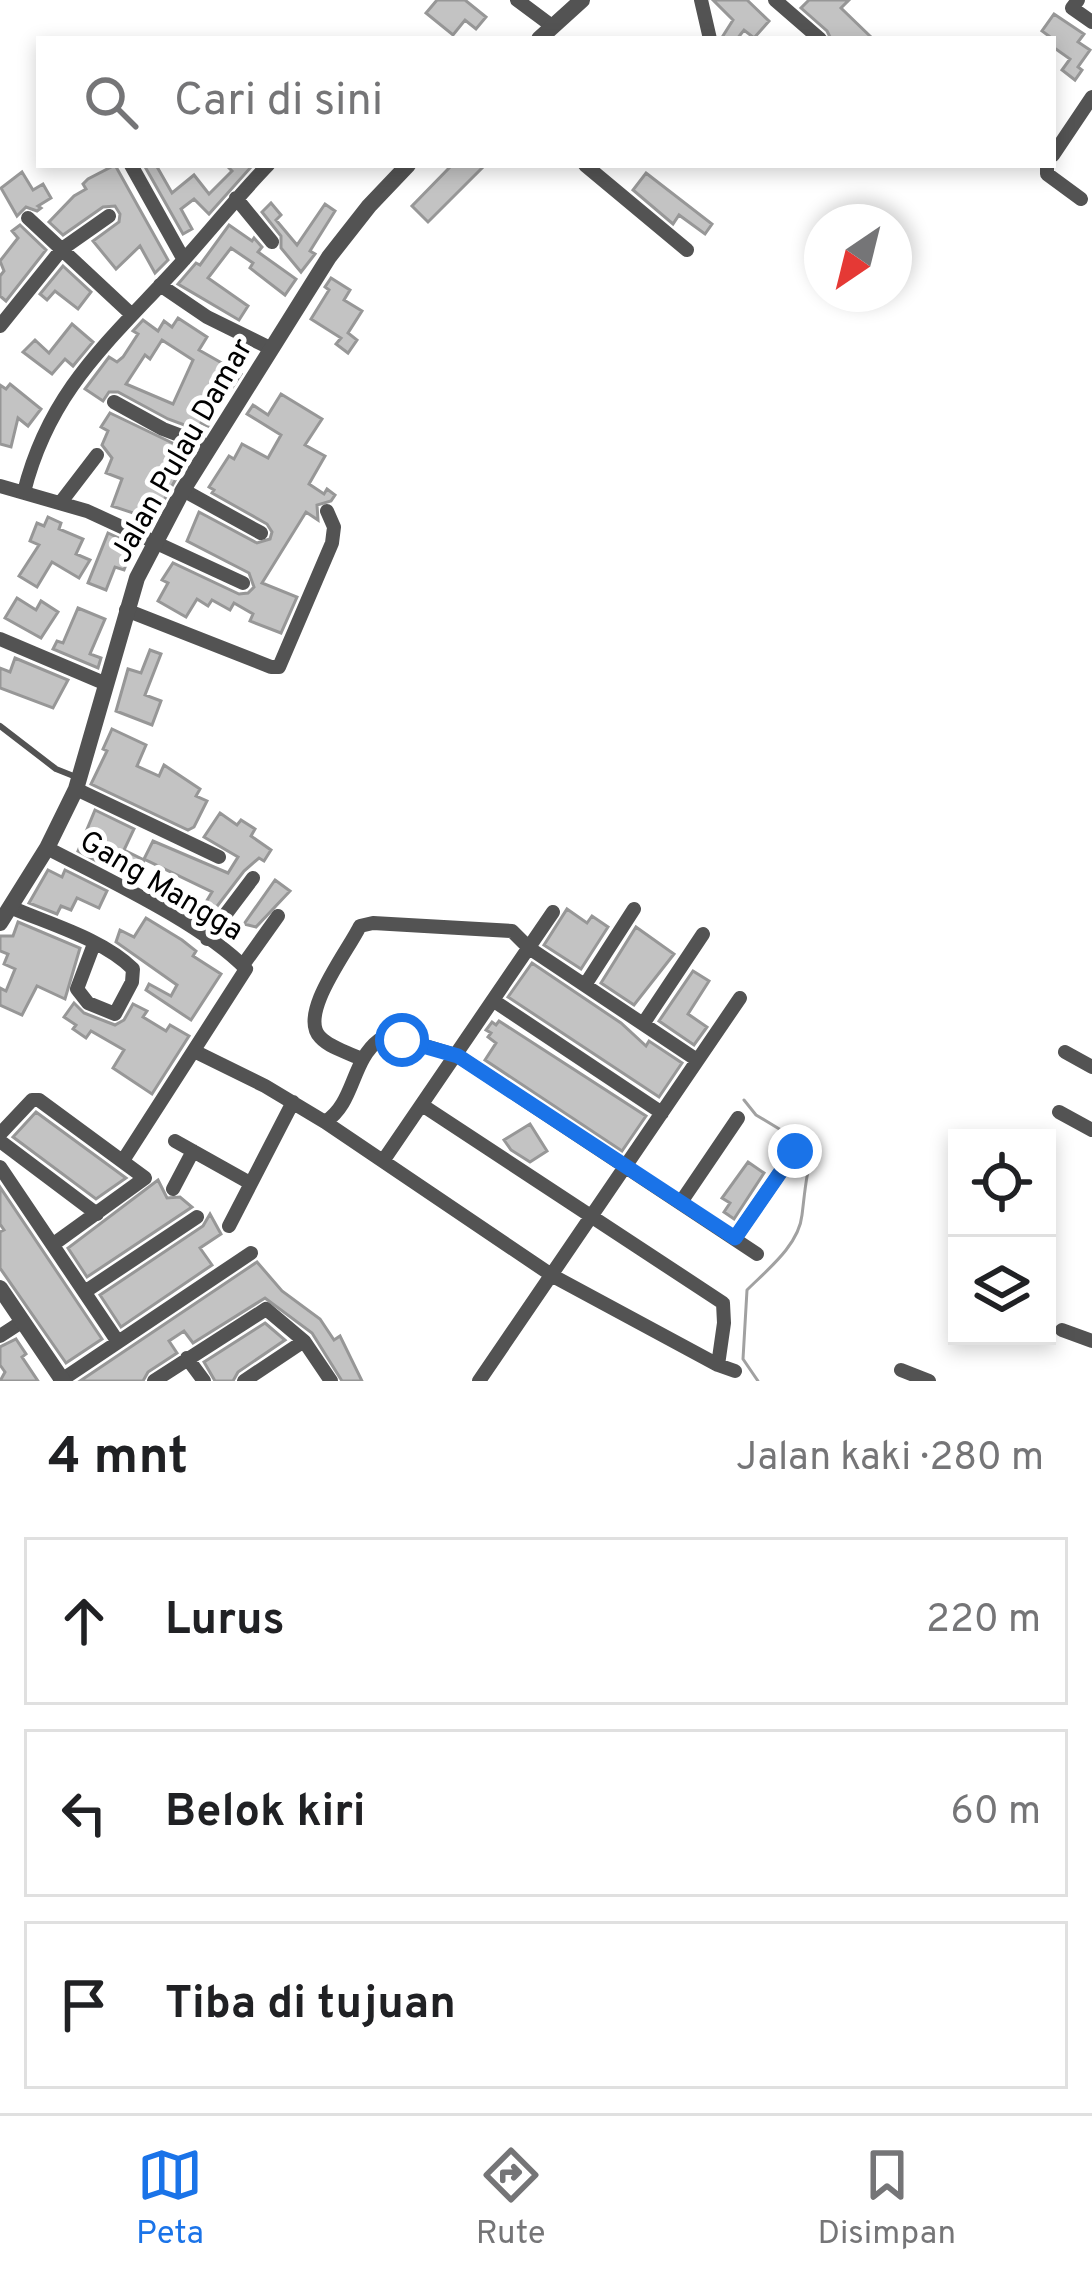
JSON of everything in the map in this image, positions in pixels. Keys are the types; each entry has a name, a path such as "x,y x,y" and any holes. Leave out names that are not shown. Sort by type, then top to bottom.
{"street":[{"path":"517,0 545,33 582,0"},
{"path":"700,0 709,36"},
{"path":"1078,0 1072,9 1092,22"},
{"path":"785,2 817,36"},
{"path":"1056,144 1092,97"},
{"path":"133,168 184,260"},
{"path":"24,492 48,420 130,314 265,168"},
{"name":"Jalan Pulau Damar","path":"5,915 47,848 78,784 126,610 155,541 208,446 344,236 405,168"},
{"path":"589,168 687,250"},
{"path":"1047,168 1047,174 1081,199"},
{"path":"236,199 272,242"},
{"path":"0,326 62,249 109,216"},
{"path":"28,218 130,314"},
{"path":"160,285 270,348"},
{"path":"114,402 208,446"},
{"path":"61,502 97,455"},
{"path":"0,487 61,502 243,583"},
{"path":"183,490 260,533"},
{"path":"126,610 279,667 332,542 334,527 327,511"},
{"path":"0,639 104,683"},
{"path":"78,784 219,857"},
{"name":"Gang Mangga","path":"47,848 208,939 245,968"},
{"path":"208,939 253,878"},
{"path":"584,985 634,909"},
{"path":"382,1161 553,912"},
{"path":"5,915 94,944 131,967 132,982 115,1014 88,1003 77,989 94,944"},
{"path":"124,1159 278,916"},
{"path":"362,1059 325,1042 314,1031 311,1014 360,926 504,928 698,1060"},
{"path":"643,1024 703,934"},
{"path":"479,1381 740,998"},
{"path":"494,1001 662,1113"},
{"path":"325,1122 344,1103 372,1044 388,1038 458,1056 757,1254"},
{"path":"196,1052 325,1122 553,1276 735,1371"},
{"path":"1065,1052 1092,1067"},
{"path":"55,1243 98,1214 144,1181 124,1159 36,1099 0,1138 98,1214"},
{"path":"229,1226 293,1102"},
{"path":"422,1105 723,1304 718,1366"},
{"path":"1059,1112 1092,1130"},
{"path":"681,1202 738,1118"},
{"path":"175,1142 250,1184"},
{"path":"173,1189 193,1151"},
{"path":"735,1238 795,1151"},
{"path":"0,1167 118,1342"},
{"path":"86,1291 196,1217"},
{"path":"0,1288 62,1380 251,1253"},
{"path":"154,1381 268,1310 304,1341 332,1381"},
{"path":"0,1336 23,1321"},
{"path":"1062,1330 1092,1341"},
{"path":"244,1381 265,1375 304,1341"},
{"path":"188,1358 204,1381"},
{"path":"902,1370 929,1381"}],"lane":[{"path":"0,726 78,784"}],"building":[{"path":"437,0 465,0 486,17 476,29 465,20 453,35 426,13"},
{"path":"713,0 747,0 769,21 756,36 744,30 739,36 723,36 733,20"},
{"path":"809,0 849,0 841,8 870,36 830,36 801,8"},
{"path":"1054,14 1084,34 1078,42 1090,50 1075,80 1062,70 1070,59 1056,49 1056,36 1042,31"},
{"path":"117,168 168,260 155,273 140,246 116,269 93,241 119,222 115,206 103,207 63,235 49,222 86,189 83,184"},
{"path":"146,168 158,168 172,193 194,175 209,194 232,171 229,168 250,168 209,214 194,199 181,209 192,229 183,234"},
{"path":"449,168 482,168 428,222 412,206"},
{"path":"22,172 33,190 43,184 51,198 37,211 26,207 17,216 1,188"},
{"path":"646,173 712,224 705,234 679,215 673,224 633,190"},
{"path":"271,203 281,215 276,220 297,245 325,204 335,211 301,272 281,248 281,236 262,212"},
{"path":"20,225 46,250 6,301 0,296 4,271 0,261 18,238 12,231"},
{"path":"229,225 254,238 262,247 258,252 296,279 285,295 231,248 208,278 248,306 239,320 178,284 196,263 200,265"},
{"path":"63,266 91,292 78,309 55,291 47,300 40,294"},
{"path":"331,278 350,290 344,300 362,311 348,333 357,340 348,353 336,344 341,338 311,319"},
{"path":"178,318 207,337 199,350 241,374 230,391 219,385 208,406 216,413 208,426 201,423 198,430 118,392 109,392 103,401 85,389 109,357 117,362 123,357 143,320 158,331 164,321 172,327","holes":["162,340 193,360 173,404 126,384 145,355 150,359"]},
{"path":"72,324 93,342 73,366 65,359 52,374 23,352 35,340 49,353"},
{"path":"10,384 41,409 28,426 18,418 11,447 0,444 0,385 6,389"},
{"path":"281,394 322,419 305,445 325,456 309,484 335,495 317,505 318,520 306,512 262,583 297,597 281,633 250,621 253,614 234,603 230,610 212,600 208,606 197,599 186,617 158,601 168,583 162,580 173,563 239,594 254,587 249,573 187,541 199,512 257,543 270,539 267,524 209,487 242,444 268,458 281,435 247,414 253,405 268,415"},
{"path":"110,413 187,450 185,463 155,516 112,506 122,479 106,473 112,458 102,445 108,431 101,427"},
{"path":"48,517 61,523 59,529 83,539 76,554 90,560 79,578 52,562 37,587 19,576 39,545 30,541 37,523 44,526"},
{"path":"108,533 134,545 124,570 115,567 106,590 88,583"},
{"path":"17,598 36,610 41,601 58,612 41,638 5,618"},
{"path":"78,608 105,619 90,654 101,658 98,668 53,649 57,641 63,643"},
{"path":"150,650 161,654 145,695 161,701 152,725 116,711 128,669 141,673"},
{"path":"15,658 68,680 53,708 0,688 0,668 10,672"},
{"path":"112,729 146,745 137,766 159,776 164,765 200,789 196,796 207,801 194,827 188,830 91,784"},
{"path":"95,810 134,829 124,850 144,860 136,882 78,851"},
{"path":"220,813 237,825 241,820 255,829 251,836 271,850 264,861 259,858 244,871 205,922 197,917 212,892 144,859 153,841 228,873 238,857 204,837"},
{"path":"48,870 62,877 65,870 107,891 99,908 77,898 71,910 61,906 57,914 29,903"},
{"path":"275,880 290,891 256,927 244,924"},
{"path":"567,909 587,923 592,916 608,927 581,969 544,945"},
{"path":"146,918 182,940 196,951 193,956 221,974 191,1020 146,990 149,984 171,996 177,985 116,942 120,930 134,937"},
{"path":"18,922 80,948 65,999 37,986 22,1015 0,1005 0,988 6,991 15,969 4,964 8,954 0,951 0,936 13,936"},
{"path":"636,927 674,954 634,1005 601,983"},
{"path":"532,963 621,1023 646,1046 649,1041 682,1063 659,1097 508,997"},
{"path":"693,971 709,981 688,1014 707,1027 694,1045 659,1021"},
{"path":"74,1003 84,1013 115,1025 133,1004 147,1011 143,1017 166,1031 170,1025 189,1036 152,1094 113,1068 124,1050 91,1031 86,1038 73,1029 76,1025 64,1017"},
{"path":"499,1021 646,1116 622,1151 485,1060 496,1043 486,1030"},
{"path":"36,1112 126,1178 96,1199 13,1137"},
{"path":"530,1124 547,1151 530,1162 504,1140"},
{"path":"748,1162 764,1173 734,1219 724,1212 730,1203 722,1198"},
{"path":"158,1180 167,1198 180,1197 192,1207 87,1277 68,1248"},
{"path":"0,1187 102,1339 66,1363 0,1268 0,1232 4,1230"},
{"path":"210,1214 221,1234 200,1248 212,1265 121,1327 100,1295 203,1226"},
{"path":"257,1262 282,1291 320,1319 334,1340 340,1336 362,1381 342,1381 312,1333 265,1298 193,1343 184,1331 169,1341 177,1353 148,1372 143,1381 80,1381"},
{"path":"265,1323 285,1340 238,1372 233,1381 215,1381 204,1362"},
{"path":"16,1339 38,1381 0,1381 5,1372 0,1347"}],"waterway":[{"path":"744,1100 756,1115 814,1150 795,1237 747,1290 743,1359 758,1381"}],"route":[{"path":"402,1040 458,1056 735,1238 795,1151"}]}
